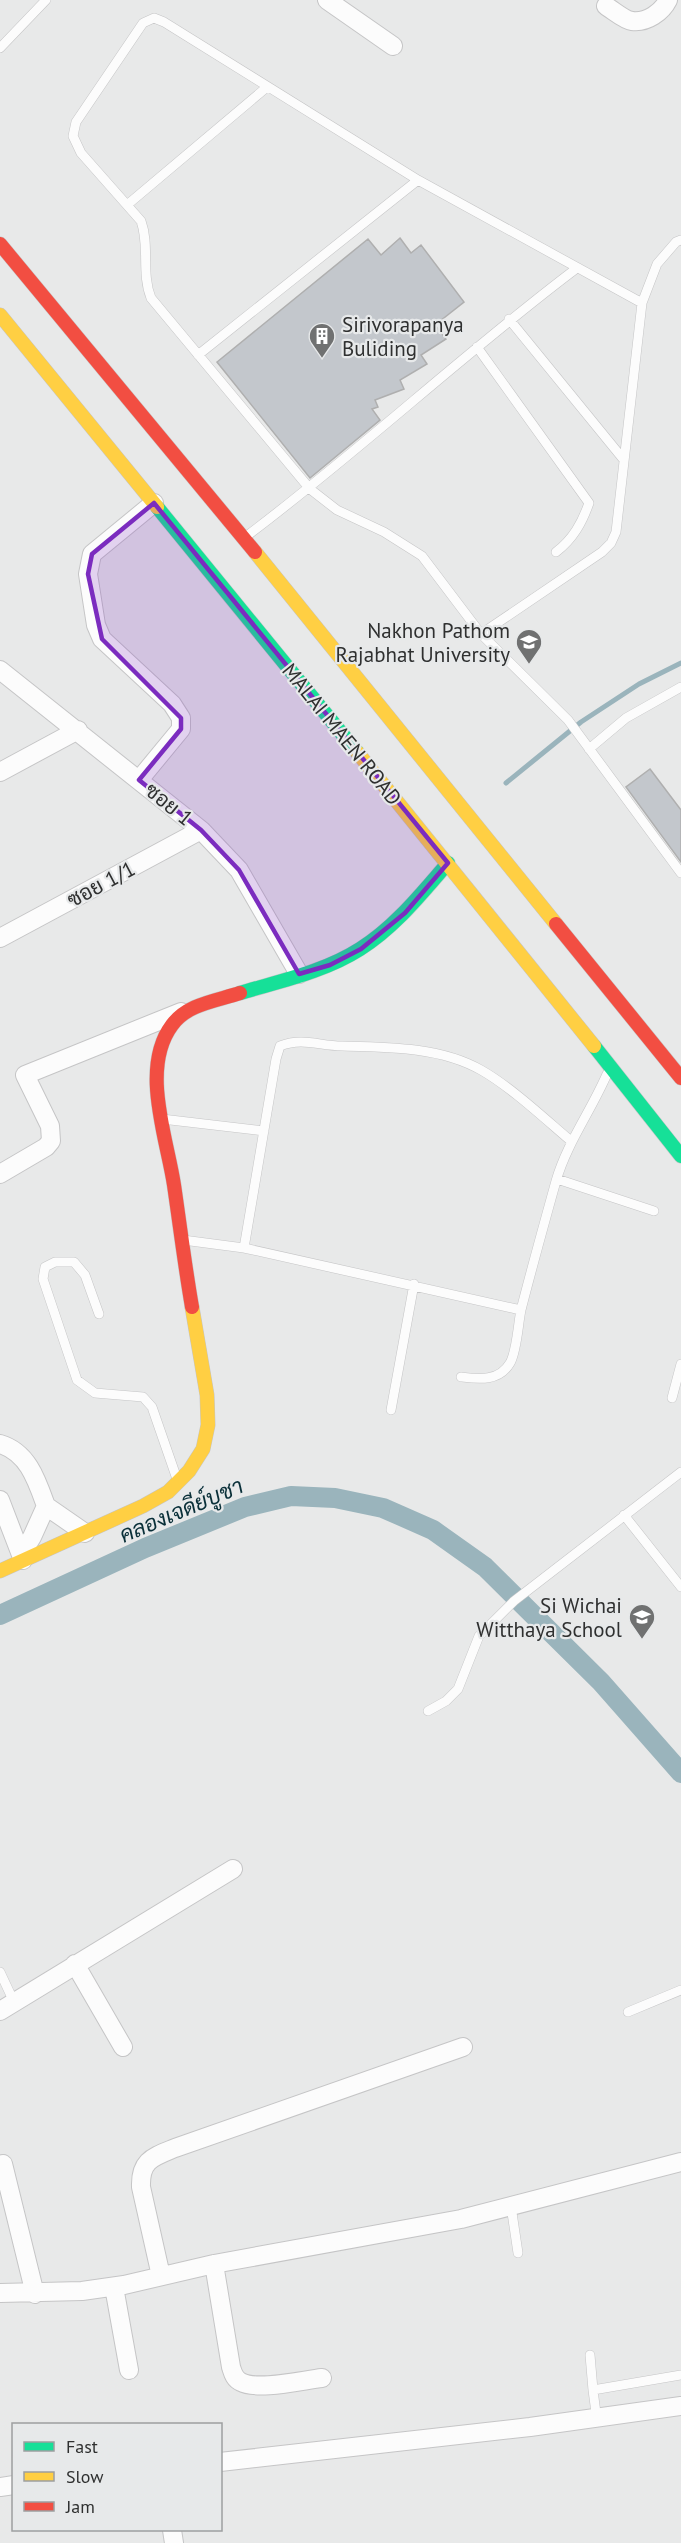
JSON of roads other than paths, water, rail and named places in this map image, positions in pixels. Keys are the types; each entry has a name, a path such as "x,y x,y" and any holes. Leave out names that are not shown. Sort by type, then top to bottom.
{"main road":[{"path":"0,244 244,538 680,1076"},
{"name":"MALAI MAEN ROAD","path":"0,315 448,863 681,1156"},
{"path":"0,1571 23,1557 85,1533 168,1492 189,1471 202,1449 208,1425 207,1395 180,1239 174,1184 159,1119 158,1053 171,1026 186,1010 330,965 361,949 405,913 448,863"}],"street":[{"path":"327,0 393,46"},
{"path":"606,6 631,21 645,19 663,11 668,0"},
{"path":"139,780 181,729 181,718 172,704 102,639 96,625 88,574 92,554 154,503"},
{"name":"ซอย 1","path":"0,670 201,830 239,870 299,974"},
{"path":"0,772 78,730"},
{"name":"ซอย 1/1","path":"0,938 201,830"},
{"path":"0,1174 46,1147 51,1140 50,1126 25,1075 186,1010"},
{"path":"0,1444 20,1454 35,1476 46,1506 85,1533"},
{"path":"0,1500 23,1557"},
{"path":"23,1557 46,1506"},
{"path":"7,2006 233,1869"},
{"path":"75,1964 123,2047"},
{"path":"161,2276 141,2187 141,2174 145,2164 175,2148 463,2047"},
{"path":"0,2293 35,2294 114,2287 214,2264 461,2219 681,2162"},
{"path":"3,2164 35,2294"},
{"path":"214,2264 231,2367 235,2378 243,2384 264,2385 322,2378"},
{"path":"114,2287 129,2370"},
{"path":"222,2462 530,2427 681,2406"}],"lane":[{"path":"0,48 46,0"},
{"path":"642,303 418,180 164,22 154,18 143,23 76,122 73,136 81,153 141,221 146,234 146,284 151,298 310,489 337,510 384,532 422,556 481,634 568,720 681,873"},
{"path":"127,205 267,87"},
{"path":"198,355 418,180"},
{"path":"481,634 603,552 611,543 616,532 642,303 657,264 676,242 681,240"},
{"path":"244,538 310,489 509,319 577,268"},
{"path":"509,319 624,460"},
{"path":"477,346 589,503 584,518 569,542 556,552"},
{"path":"586,746 626,718 681,687"},
{"path":"244,1248 280,1046 295,1040 338,1046 405,1049 459,1060 482,1070 571,1141"},
{"path":"460,1377 491,1378 501,1373 510,1363 521,1310 557,1179 571,1141 593,1106 610,1066"},
{"path":"159,1119 264,1131"},
{"path":"557,1179 654,1211"},
{"path":"180,1239 244,1248 414,1284 521,1310"},
{"path":"99,1314 85,1275 74,1262 55,1262 45,1267 43,1279 76,1380 95,1393 143,1396 152,1407 178,1481"},
{"path":"391,1410 414,1284"},
{"path":"672,1398 681,1364"},
{"path":"428,1711 447,1701 458,1689 479,1636 514,1601 681,1472"},
{"path":"624,1515 681,1587"},
{"path":"0,1972 7,2006"},
{"path":"628,2012 681,1990"},
{"path":"512,2206 518,2253"},
{"path":"590,2355 596,2413"},
{"path":"593,2390 681,2375"}],"waterway":[{"path":"506,783 581,722 639,684 681,663"},
{"name":"คลองเจดีย์บูชา","path":"0,1615 145,1548 245,1507 291,1496 335,1498 383,1508 433,1530 485,1567 601,1682 681,1773"}],"place":[{"name":"Sirivorapanya Buliding","path":"322,359"},
{"name":"Nakhon Pathom Rajabhat University","path":"529,665"},
{"name":"Si Wichai Witthaya School","path":"642,1640"}]}
